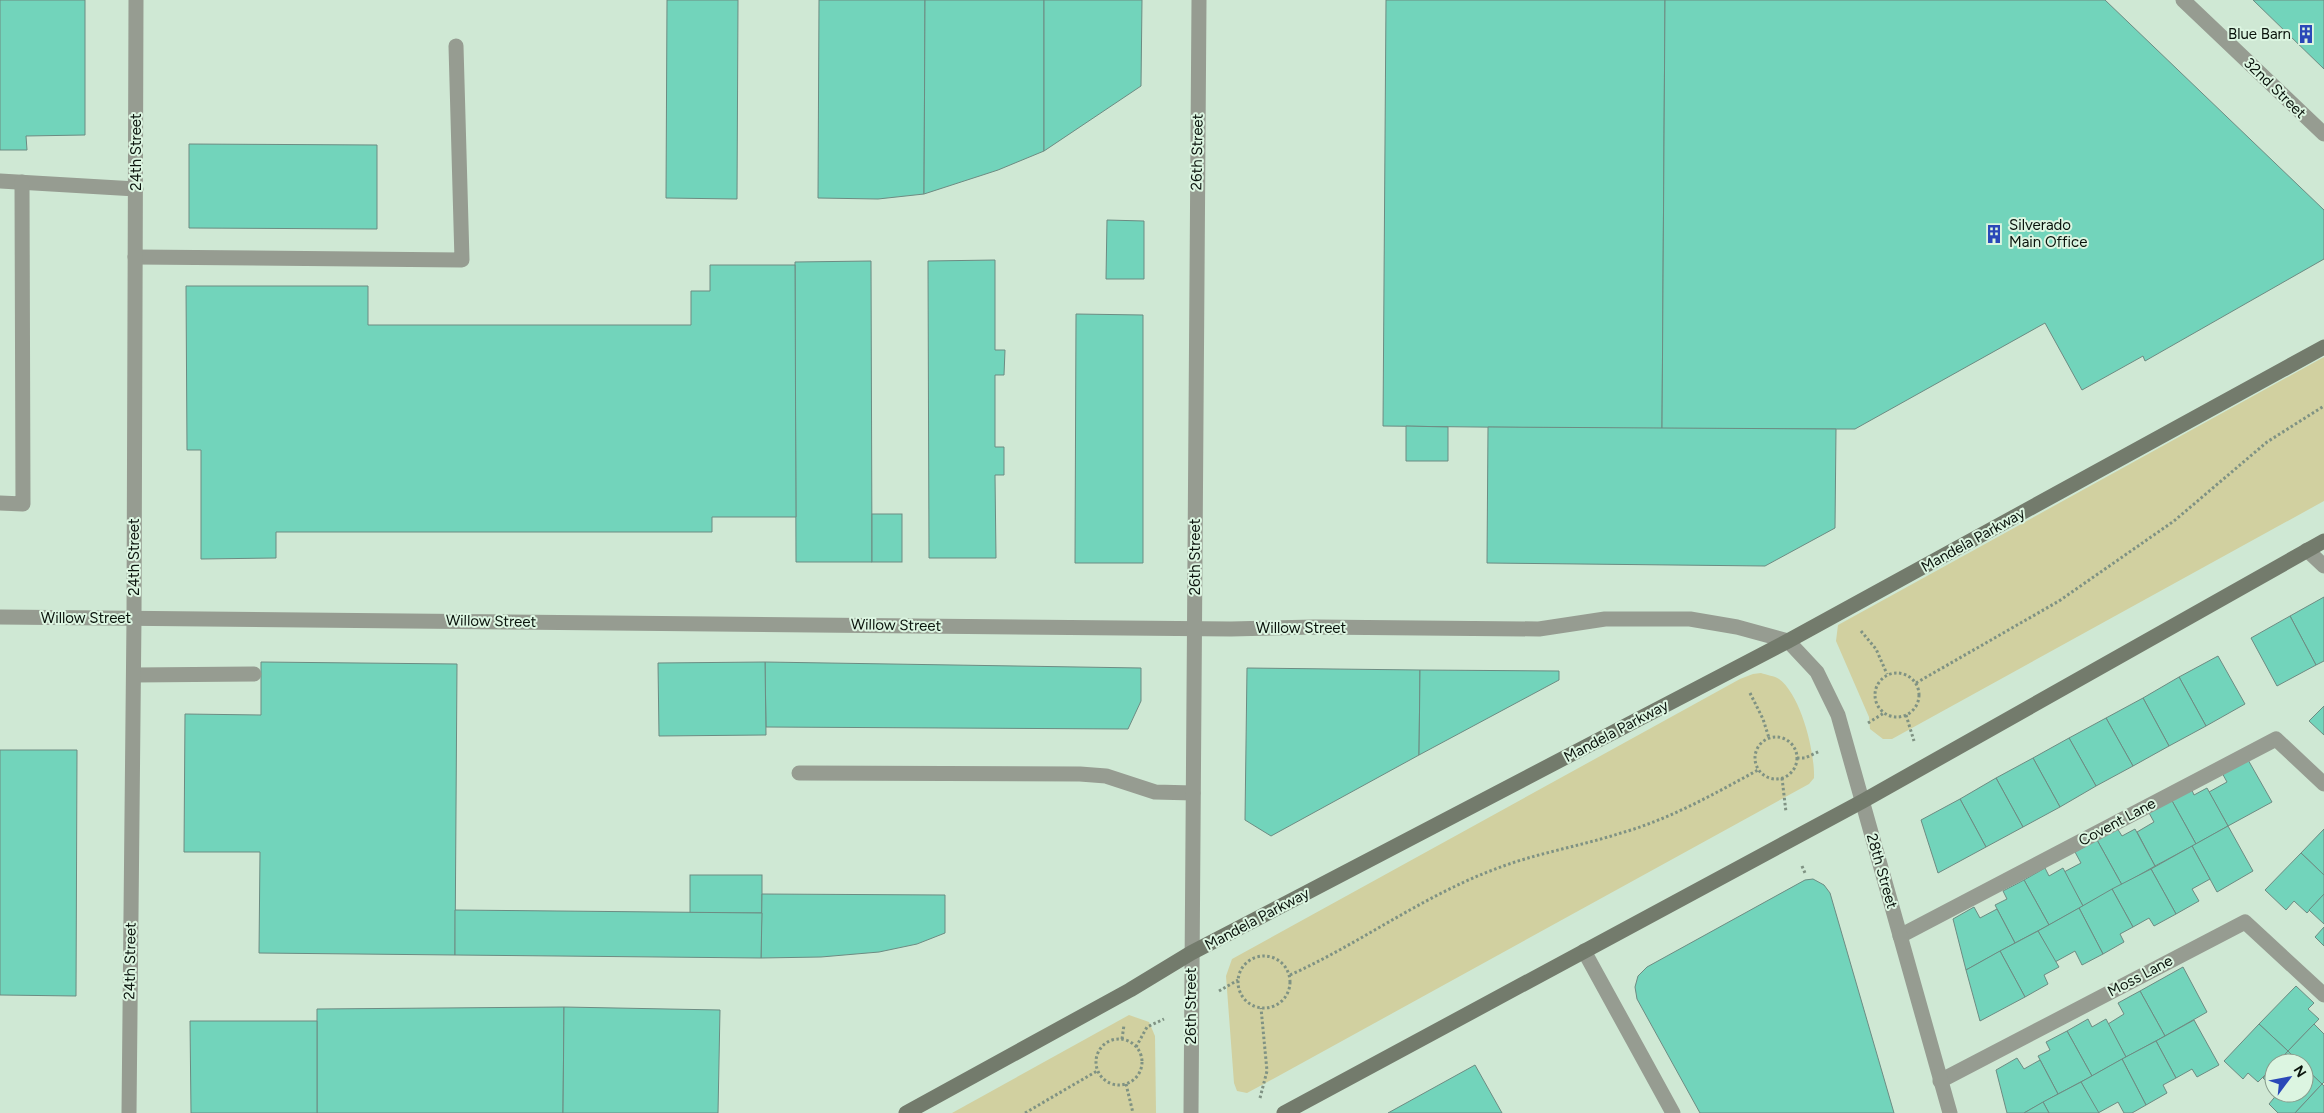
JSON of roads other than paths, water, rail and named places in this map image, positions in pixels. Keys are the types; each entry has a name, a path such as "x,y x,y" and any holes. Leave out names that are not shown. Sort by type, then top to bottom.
{"main road":[{"name":"Mandela Parkway","path":"906,1113 1130,990 1191,953 1734,670 2324,347"},
{"path":"1284,1113 1863,801 2324,541"}],"street":[{"name":"24th Street","path":"129,1113 134,675 136,0"},
{"name":"26th Street","path":"1191,1113 1199,0"},
{"name":"32nd Street","path":"2183,0 2324,134"},
{"path":"135,257 462,260 456,46"},
{"path":"0,181 79,187 136,188"},
{"path":"0,503 23,504 22,182"},
{"path":"2307,550 2324,566"},
{"name":"Willow Street","path":"0,617 1195,628 1540,629 1605,619 1690,620 1737,627 1788,641"},
{"name":"28th Street","path":"1788,641 1817,672 1838,715 1950,1113"},
{"path":"134,675 254,674"},
{"name":"Covent Lane","path":"1900,936 2276,739 2324,784"},
{"path":"799,773 1097,775 1106,776 1155,792 1193,793"},
{"name":"Moss Lane","path":"1940,1081 2245,922 2324,996"},
{"path":"1584,951 1673,1113"}],"place":[{"name":"Blue Barn","path":"2306,34"},
{"name":"Silverado Main Office","path":"1994,234"}]}
